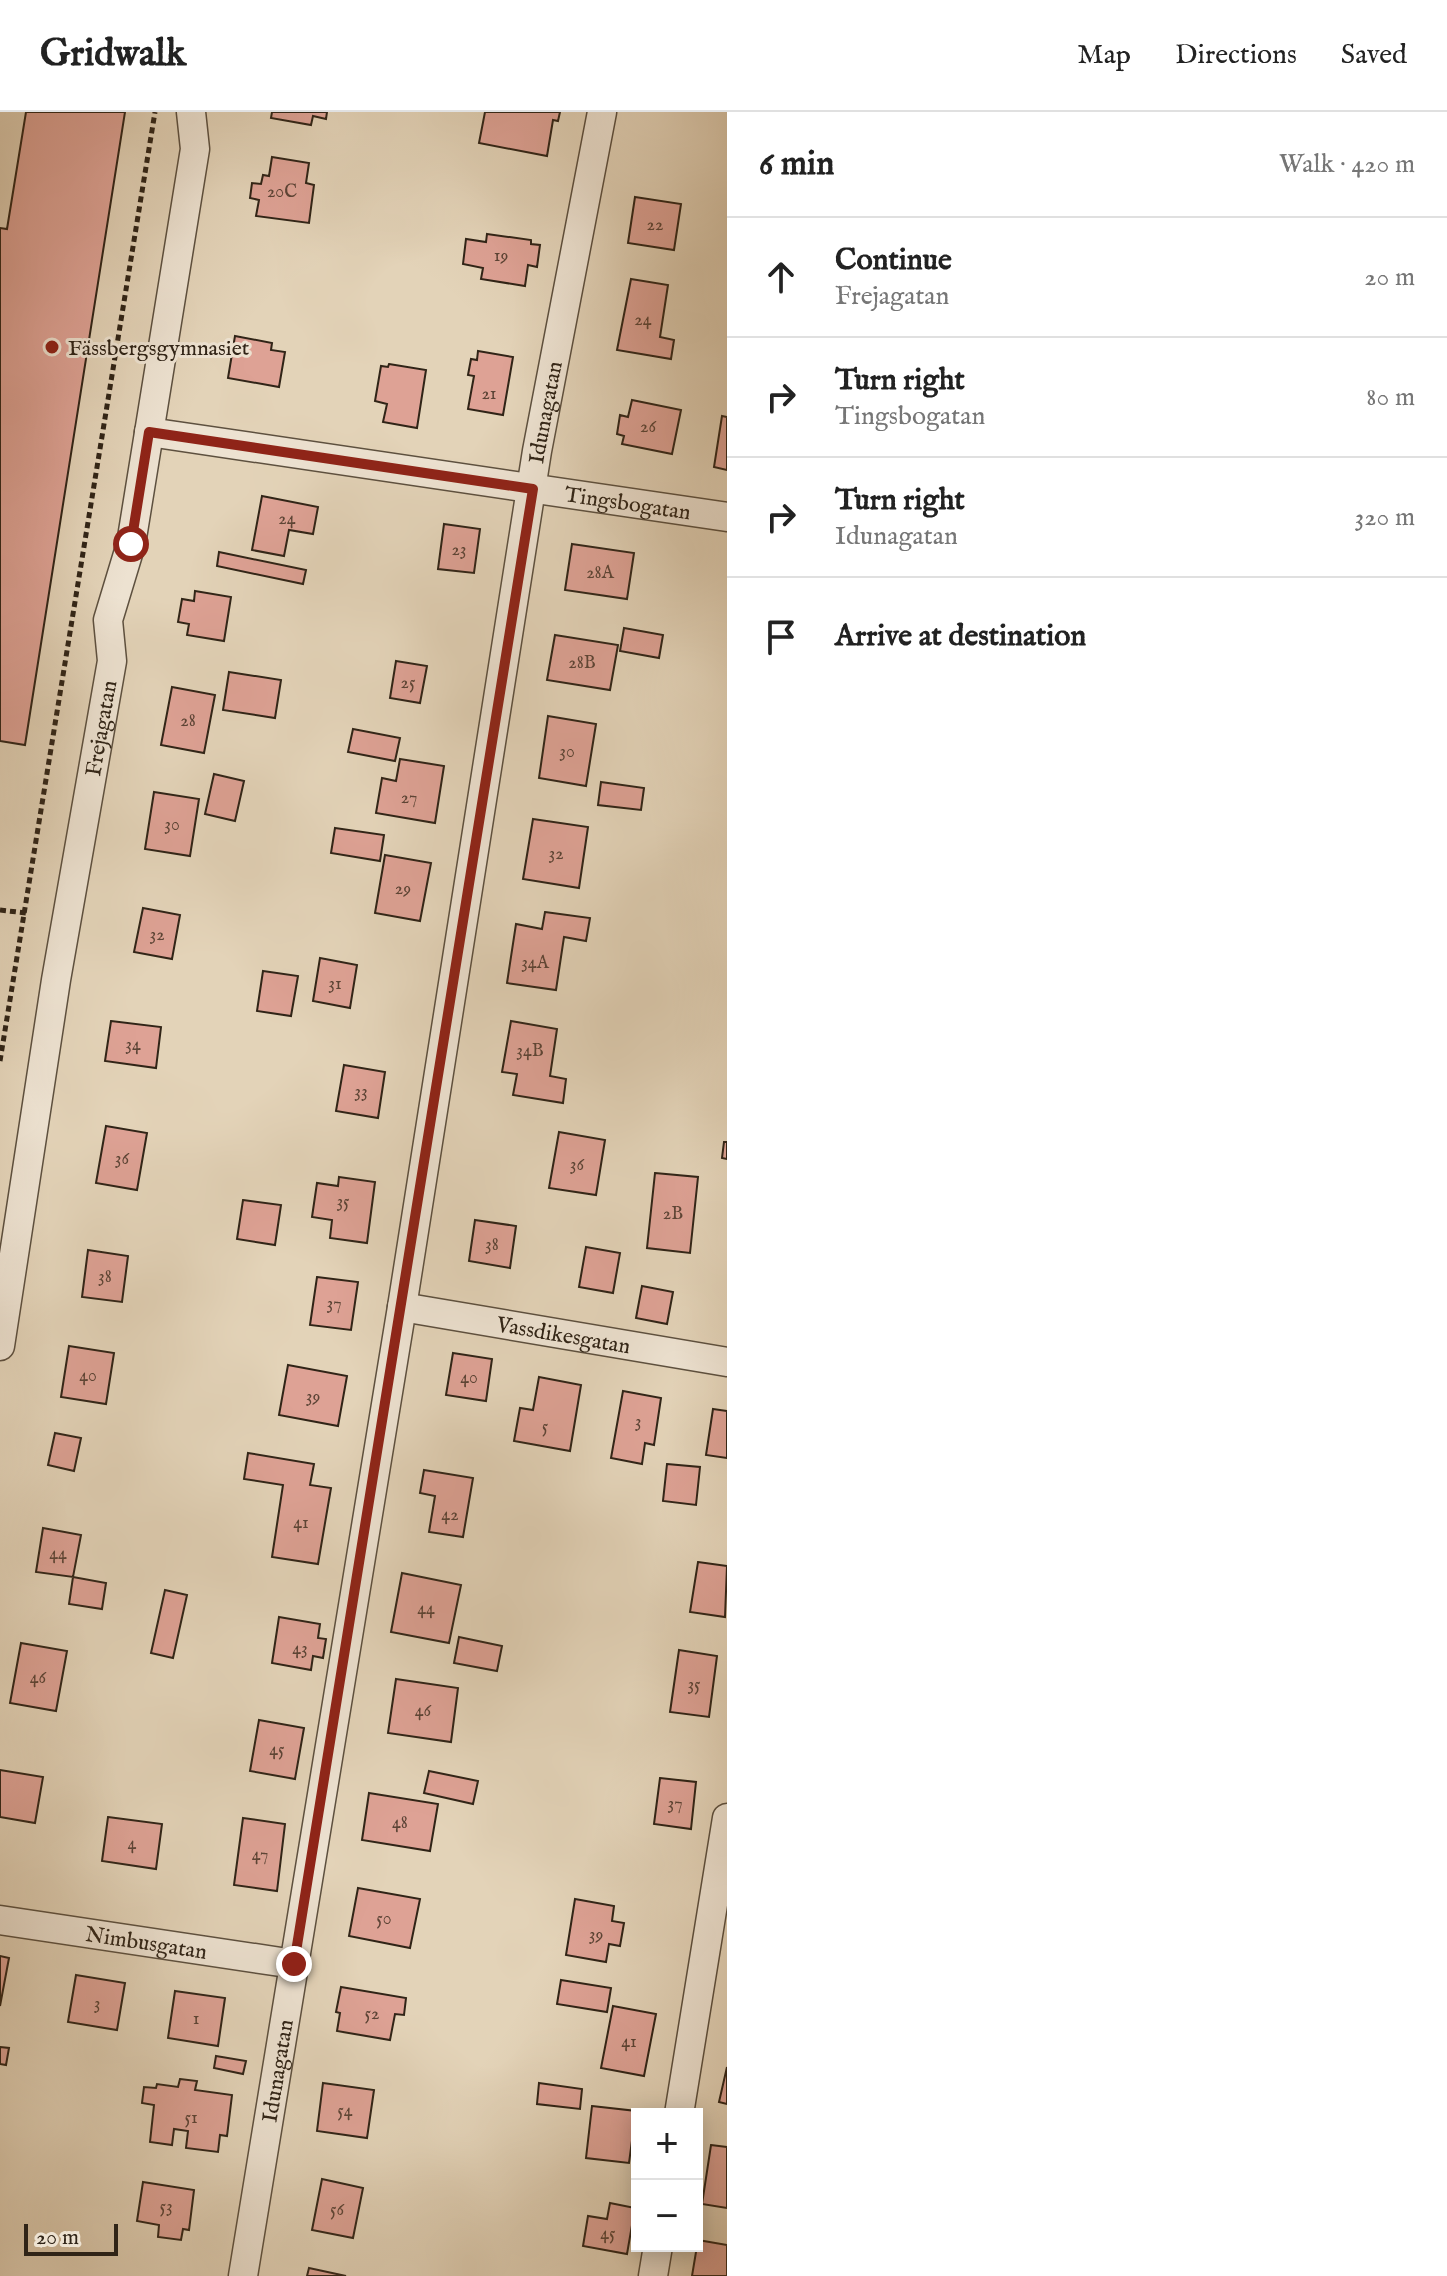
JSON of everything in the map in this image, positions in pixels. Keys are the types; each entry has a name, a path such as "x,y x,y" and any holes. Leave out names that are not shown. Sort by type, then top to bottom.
{"street":[{"name":"Frejagatan","path":"0,1346 59,965 112,661 108,620 131,544 195,149 191,112"},
{"name":"Idunagatan","path":"243,2276 402,1307 540,436 602,112"},
{"name":"Tingsbogatan","path":"149,432 727,517"},
{"name":"Vassdikesgatan","path":"402,1307 727,1362"},
{"path":"680,2108 727,1818"},
{"name":"Nimbusgatan","path":"0,1920 294,1964"},
{"path":"653,2276 657,2252"}],"path":[{"path":"0,1061 155,112"},
{"path":"0,910 26,913"}],"building":[{"name":"Fässbergsgymnasiet","path":"26,112 125,112 25,745 0,741 0,228 7,229"},
{"path":"272,112 327,112 326,119 313,116 311,125 271,118"},
{"path":"485,112 560,112 558,121 553,120 547,156 479,143"},
{"path":"272,157 309,163 306,183 314,185 309,223 256,216 259,200 250,198 252,183 261,184 263,175 269,176"},
{"path":"635,197 681,204 674,250 628,243"},
{"path":"487,234 531,240 531,244 540,245 537,267 528,265 525,286 481,279 483,268 463,264 466,239 486,242"},
{"path":"631,279 668,285 660,337 674,340 671,359 617,350"},
{"path":"235,336 272,343 271,350 285,352 279,387 228,378"},
{"path":"478,351 513,357 503,415 468,409 474,376 468,375 471,359 477,360"},
{"path":"389,364 426,370 417,428 383,422 387,404 375,401 381,366 388,367"},
{"path":"632,400 681,410 672,454 622,444 624,436 617,434 620,415 628,417"},
{"path":"722,416 727,417 727,470 714,467"},
{"path":"262,496 318,507 313,534 289,530 284,556 252,550"},
{"path":"444,524 480,529 474,573 438,569"},
{"path":"572,544 634,553 627,599 565,590"},
{"path":"219,552 306,570 303,584 217,566"},
{"path":"195,591 231,597 224,641 187,635 189,624 178,622 182,599 194,601"},
{"path":"624,628 663,635 659,658 620,651"},
{"path":"555,635 618,645 610,690 547,680"},
{"path":"396,661 427,666 420,703 390,698"},
{"path":"229,672 281,680 275,718 223,710"},
{"path":"172,687 215,695 204,753 161,745"},
{"path":"548,716 596,724 586,786 539,778"},
{"path":"353,729 400,738 395,761 348,752"},
{"path":"400,759 444,766 435,823 376,813 382,778 396,781"},
{"path":"214,774 244,781 235,821 205,814"},
{"path":"601,782 644,788 641,810 598,805"},
{"path":"154,792 199,799 190,856 145,849"},
{"path":"533,819 588,827 579,888 523,879"},
{"path":"335,828 384,835 380,861 331,853"},
{"path":"385,855 431,863 420,921 375,913"},
{"path":"143,908 180,915 172,959 134,952"},
{"path":"545,912 590,918 586,941 564,937 556,990 507,983 516,924 542,929"},
{"path":"320,958 357,965 350,1008 313,1001"},
{"path":"263,971 298,976 291,1016 257,1011"},
{"path":"111,1021 161,1027 156,1068 105,1061"},
{"path":"511,1021 557,1029 550,1076 566,1079 563,1103 513,1095 517,1074 502,1072"},
{"path":"344,1065 385,1072 378,1118 336,1111"},
{"path":"106,1126 147,1133 137,1190 96,1183"},
{"path":"559,1132 605,1140 596,1195 549,1188"},
{"path":"724,1142 727,1142 727,1159 722,1158"},
{"path":"655,1173 698,1177 690,1253 647,1248"},
{"path":"339,1177 375,1182 367,1243 330,1238 332,1220 312,1217 317,1183 338,1186"},
{"path":"243,1200 281,1205 275,1245 237,1239"},
{"path":"475,1220 516,1226 510,1268 469,1261"},
{"path":"586,1247 620,1253 613,1293 579,1287"},
{"path":"88,1250 128,1256 122,1302 82,1297"},
{"path":"317,1277 358,1282 351,1330 310,1325"},
{"path":"642,1286 673,1292 667,1324 636,1318"},
{"path":"69,1346 114,1353 106,1404 61,1397"},
{"path":"453,1353 492,1359 486,1401 446,1395"},
{"path":"288,1365 347,1376 338,1426 279,1415"},
{"path":"539,1377 581,1385 570,1451 514,1441 520,1408 533,1410"},
{"path":"623,1391 661,1398 654,1445 645,1443 642,1464 611,1458"},
{"path":"713,1409 727,1411 727,1458 706,1455"},
{"path":"55,1433 81,1438 74,1471 48,1465"},
{"path":"248,1453 314,1464 310,1485 331,1488 318,1564 272,1557 283,1485 244,1479"},
{"path":"667,1464 700,1467 696,1505 663,1501"},
{"path":"424,1470 473,1478 463,1537 429,1532 435,1496 420,1493"},
{"path":"43,1528 81,1535 73,1577 36,1572"},
{"path":"698,1562 727,1566 725,1617 690,1612"},
{"path":"402,1573 461,1585 449,1643 391,1632"},
{"path":"73,1577 106,1583 102,1609 69,1604"},
{"path":"165,1590 187,1595 173,1658 151,1653"},
{"path":"279,1617 320,1624 318,1638 326,1639 323,1658 313,1656 311,1670 272,1663"},
{"path":"459,1637 502,1646 497,1671 454,1663"},
{"path":"21,1643 67,1651 56,1711 10,1703"},
{"path":"679,1650 717,1656 709,1717 670,1712"},
{"path":"396,1679 458,1688 451,1742 388,1733"},
{"path":"259,1720 304,1728 295,1779 250,1771"},
{"path":"0,1770 43,1777 35,1823 0,1817"},
{"path":"429,1771 478,1781 473,1804 424,1793"},
{"path":"660,1778 696,1782 691,1829 654,1824"},
{"path":"369,1793 438,1804 430,1851 362,1840"},
{"path":"108,1817 162,1824 156,1869 102,1861"},
{"path":"243,1818 285,1824 277,1891 234,1885"},
{"path":"358,1888 420,1899 410,1948 349,1936"},
{"path":"575,1899 614,1906 612,1921 624,1923 620,1946 609,1944 606,1962 566,1955"},
{"path":"0,1956 9,1958 0,2006"},
{"path":"76,1975 125,1983 117,2030 68,2022"},
{"path":"561,1980 611,1988 607,2012 557,2004"},
{"path":"341,1987 406,1998 404,2015 395,2014 390,2040 337,2031 340,2013 336,2012"},
{"path":"175,1991 225,1998 218,2046 168,2038"},
{"path":"613,2006 656,2014 644,2076 601,2068"},
{"path":"0,2047 9,2048 6,2065 0,2064"},
{"path":"216,2056 246,2061 243,2074 214,2068"},
{"path":"727,2067 727,2104 719,2102"},
{"path":"180,2079 197,2081 195,2090 232,2095 227,2136 220,2135 218,2152 186,2148 188,2131 174,2129 172,2145 150,2142 154,2105 142,2103 144,2087 156,2088 157,2084 178,2087"},
{"path":"323,2083 374,2090 367,2138 317,2131"},
{"path":"539,2083 582,2089 580,2109 537,2104"},
{"path":"592,2106 631,2110 629,2163 586,2158"},
{"path":"711,2145 727,2147 727,2208 703,2204"},
{"path":"322,2179 363,2188 353,2238 312,2230"},
{"path":"143,2182 194,2190 189,2230 183,2229 181,2240 158,2237 159,2225 137,2221"},
{"path":"610,2203 631,2207 627,2254 583,2246 588,2216 607,2219"},
{"path":"703,2241 727,2245 727,2276 692,2276 696,2252 703,2252"},
{"path":"309,2268 346,2276 307,2276"}],"place":[{"name":"Fässbergsgymnasiet","path":"52,347"}],"route":[{"path":"131,544 149,432 533,489 294,1964"}]}
